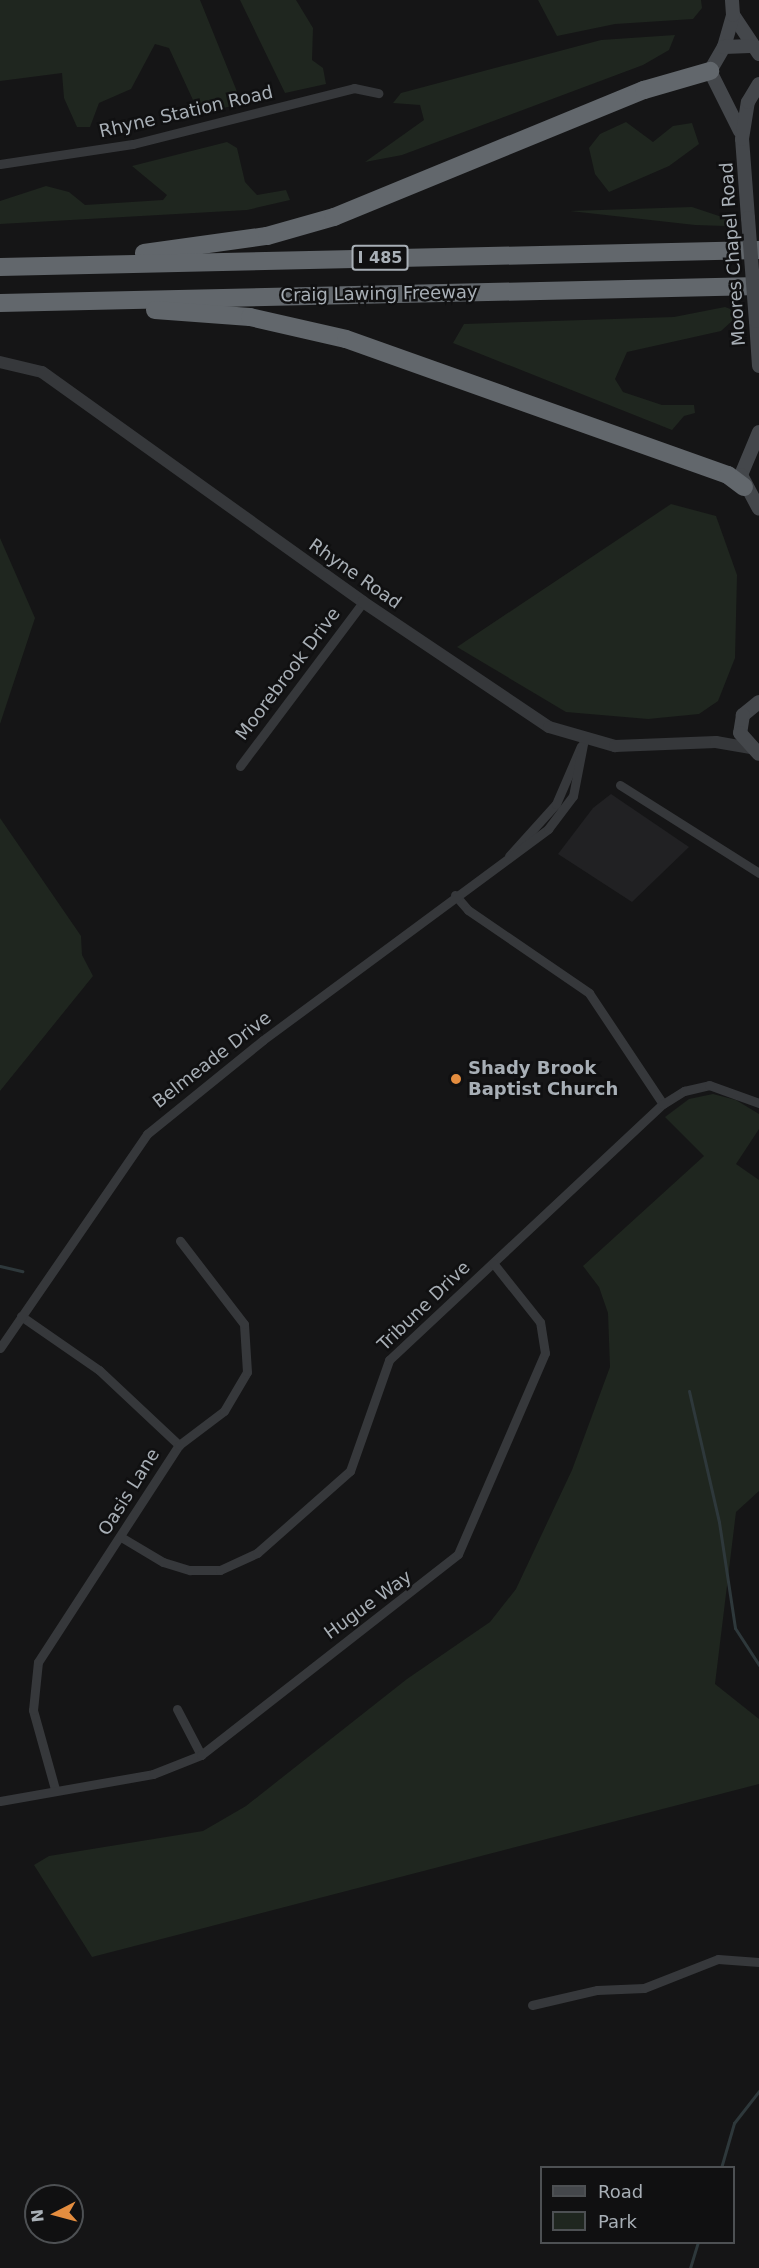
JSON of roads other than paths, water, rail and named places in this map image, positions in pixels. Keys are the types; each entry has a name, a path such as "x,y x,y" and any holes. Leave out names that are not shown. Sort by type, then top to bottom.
{"highway":[{"path":"0,267 201,247 296,229 378,202 644,90 710,71"},
{"name":"Craig Lawing Freeway","path":"0,267 759,250"},
{"name":"Craig Lawing Freeway","path":"0,303 759,286"},
{"path":"30,302 250,317 346,339 728,475 754,499"}],"main road":[{"path":"710,71 724,47 733,15 732,0"},
{"path":"733,15 754,50"},
{"path":"724,47 754,50"},
{"name":"Moores Chapel Road","path":"710,71 742,139"},
{"name":"Moores Chapel Road","path":"759,84 748,102 742,139 759,366"},
{"path":"754,499 743,466 759,432"},
{"path":"754,751 740,733 750,708 759,696"}],"street":[{"name":"Rhyne Station Road","path":"0,164 133,144 354,88 378,93"},
{"name":"Rhyne Road","path":"0,362 42,372 363,602 540,721 584,739 645,748 716,742 754,751"},
{"name":"Moorebrook Drive","path":"240,766 363,602"},
{"path":"716,742 730,735 750,708"},
{"name":"Belmeade Drive","path":"0,1348 126,1158 159,1122 507,858 564,811 579,774 584,739"},
{"path":"620,785 759,873"},
{"path":"456,895 468,910 589,993 663,1104"},
{"name":"Tribune Drive","path":"121,1537 190,1570 220,1570 257,1554 350,1471 389,1360 663,1104 709,1085 759,1103"},
{"name":"Oasis Lane","path":"55,1789 33,1710 33,1677 49,1644 179,1445 237,1396 249,1351 244,1324 233,1305 180,1240"},
{"name":"Hugue Way","path":"0,1801 55,1789 153,1774 201,1755 458,1554 545,1353 540,1322 493,1263"},
{"path":"21,1316 99,1370 179,1445"},
{"path":"177,1708 201,1755"},
{"path":"532,2005 597,1990 644,1988 718,1959 759,1962"}],"waterway":[{"path":"0,1266 22,1271"},
{"path":"689,1391 719,1522 735,1628 759,1665"},
{"path":"722,2166 734,2123 759,2091"},
{"path":"690,2268 697,2244"}],"place":[{"name":"Shady Brook Baptist Church","path":"456,1079"}]}
